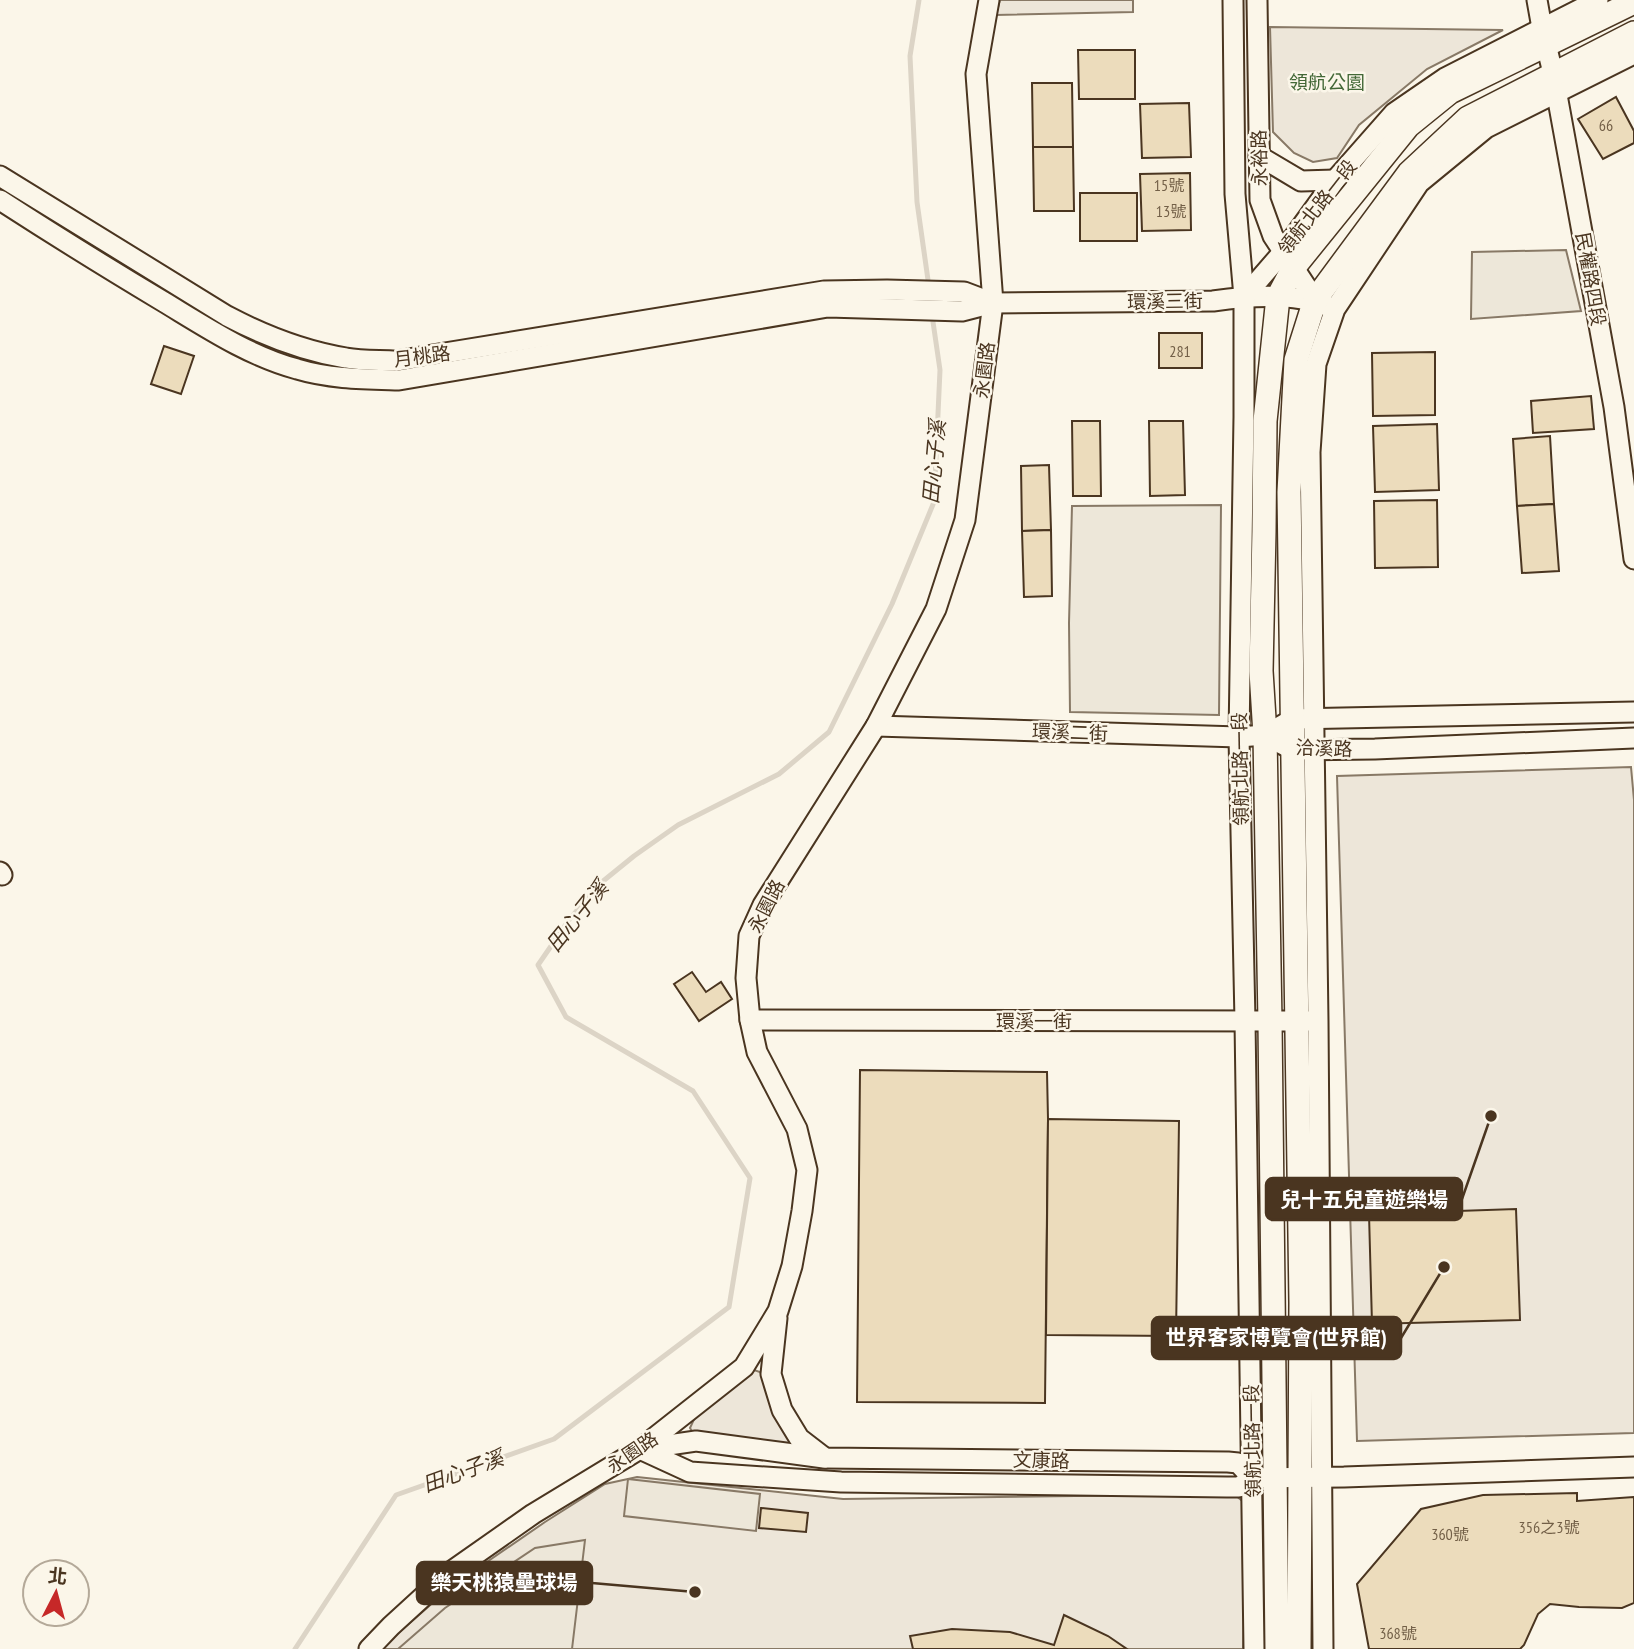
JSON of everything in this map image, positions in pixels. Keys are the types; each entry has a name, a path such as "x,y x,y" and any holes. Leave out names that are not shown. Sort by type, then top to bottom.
{"main road":[{"path":"1544,36 1634,2"},
{"path":"1299,1649 1301,1303 1308,1021 1304,719 1289,492 1296,360 1325,304 1409,173 1419,163 1468,118 1555,83 1634,33"},
{"name":"領航北路一段","path":"1277,1649 1263,1478 1270,1022 1265,735 1261,671 1265,421 1278,297 1288,260 1408,126 1450,92 1544,36"}],"street":[{"name":"永園路","path":"369,1649 449,1573 533,1514 640,1449 744,1367 778,1311 792,1266 807,1170 797,1129 757,1052 750,1020 746,978 749,936 763,905 876,726 936,609 965,520 993,303 976,74 989,0"},
{"name":"永裕路","path":"1233,0 1235,194 1244,297"},
{"name":"永裕路","path":"1257,0 1260,200 1273,236 1288,260 1325,304"},
{"name":"民權路四段","path":"1537,0 1555,83 1614,407 1634,559"},
{"path":"1544,36 1598,0"},
{"name":"領航北路一段","path":"1254,1649 1263,1478 1245,1021 1239,737 1244,297 1288,260 1335,180 1394,113 1445,78 1544,36"},
{"path":"1555,83 1634,54"},
{"path":"1259,156 1301,181 1335,180"},
{"name":"月桃路","path":"0,176 227,316 264,335 309,351 349,359 396,361 523,350"},
{"name":"月桃路","path":"0,200 221,337 270,361 301,370 348,378 398,380 523,350 824,291 885,299 993,303"},
{"name":"環溪三街","path":"993,303 1213,301 1278,297 1325,304"},
{"path":"1614,407 1634,403"},
{"name":"洽溪路","path":"1265,735 1304,719 1634,712"},
{"name":"環溪二街","path":"876,726 1239,737 1265,735"},
{"name":"洽溪路","path":"1265,735 1304,749 1375,749 1634,738"},
{"name":"環溪一街","path":"750,1020 1308,1021"},
{"path":"1308,1021 1323,1478 1323,1649"},
{"path":"778,1311 771,1374 782,1409 799,1438 824,1458 841,1482"},
{"name":"文康路","path":"640,1449 696,1441 824,1458 1228,1462 1238,1463 1263,1478"},
{"name":"文康路","path":"640,1449 690,1472 841,1482 1238,1487 1263,1478 1634,1467"},
{"path":"1299,1649 1324,1565"}],"green space":[{"path":"1000,0 1133,0 1133,12 996,15"},
{"name":"領航公園","path":"1270,27 1503,30 1427,69 1359,125 1337,158 1313,162 1294,153 1273,132"},
{"path":"1631,767 1634,800 1634,1433 1357,1441 1337,776"},
{"path":"751,1369 760,1372 767,1382 792,1443 784,1450 697,1440 690,1428 695,1417"},
{"path":"637,1477 843,1499 1234,1494 1247,1505 1243,1649 380,1649 452,1586 545,1522 605,1484"}],"shaded area":[{"path":"1566,250 1581,311 1471,319 1472,252"},
{"path":"1221,505 1219,715 1070,712 1072,506"},
{"path":"628,1479 760,1494 756,1531 624,1516"},
{"path":"585,1540 572,1649 398,1649 445,1608 535,1548"}],"building":[{"path":"1078,50 1135,50 1135,99 1079,99"},
{"path":"1032,83 1072,83 1073,147 1033,147"},
{"path":"1616,97 1634,131 1634,143 1603,159 1578,119"},
{"path":"1189,103 1191,157 1142,158 1140,104"},
{"path":"1033,147 1073,147 1074,211 1034,211"},
{"path":"1190,173 1191,230 1142,231 1140,174"},
{"path":"1080,193 1137,193 1137,241 1080,241"},
{"path":"1159,333 1202,333 1202,368 1159,368"},
{"path":"164,346 194,356 181,394 151,384"},
{"path":"1435,352 1435,415 1373,416 1372,353"},
{"path":"1591,396 1594,429 1533,433 1531,401"},
{"path":"1072,421 1100,421 1101,496 1073,496"},
{"path":"1149,421 1183,421 1185,495 1150,496"},
{"path":"1437,424 1439,490 1375,492 1373,426"},
{"path":"1550,436 1554,504 1517,506 1513,439"},
{"path":"1049,465 1051,530 1022,531 1021,466"},
{"path":"1437,500 1438,567 1375,568 1374,501"},
{"path":"1554,504 1559,571 1522,573 1517,506"},
{"path":"1051,530 1052,596 1024,597 1022,531"},
{"path":"692,972 706,992 721,982 732,999 699,1021 674,984"},
{"path":"860,1070 1047,1072 1045,1403 857,1402"},
{"path":"1048,1119 1179,1121 1176,1336 1046,1335"},
{"path":"1516,1209 1520,1320 1372,1324 1369,1214"},
{"path":"1577,1493 1577,1501 1634,1497 1634,1603 1622,1608 1550,1604 1538,1614 1520,1649 1369,1649 1357,1584 1421,1509 1483,1495"},
{"path":"761,1508 808,1513 806,1532 759,1528"},
{"path":"1064,1615 1108,1636 1127,1649 913,1649 910,1636 952,1629 1010,1632 1054,1645"}],"waterway":[{"name":"田心子溪","path":"919,0 910,56 917,202 929,287"},
{"name":"田心子溪","path":"295,1649 396,1495 554,1439 729,1307 750,1178 693,1091 566,1017 538,965 597,886 634,856 678,825 779,774 829,732 892,604 934,502 940,370 932,315"}],"place":[{"name":"兒十五兒童遊樂場","path":"1491,1116"},
{"name":"世界客家博覽會(世界館)","path":"1444,1267"},
{"name":"樂天桃猿壘球場","path":"695,1592"}]}
